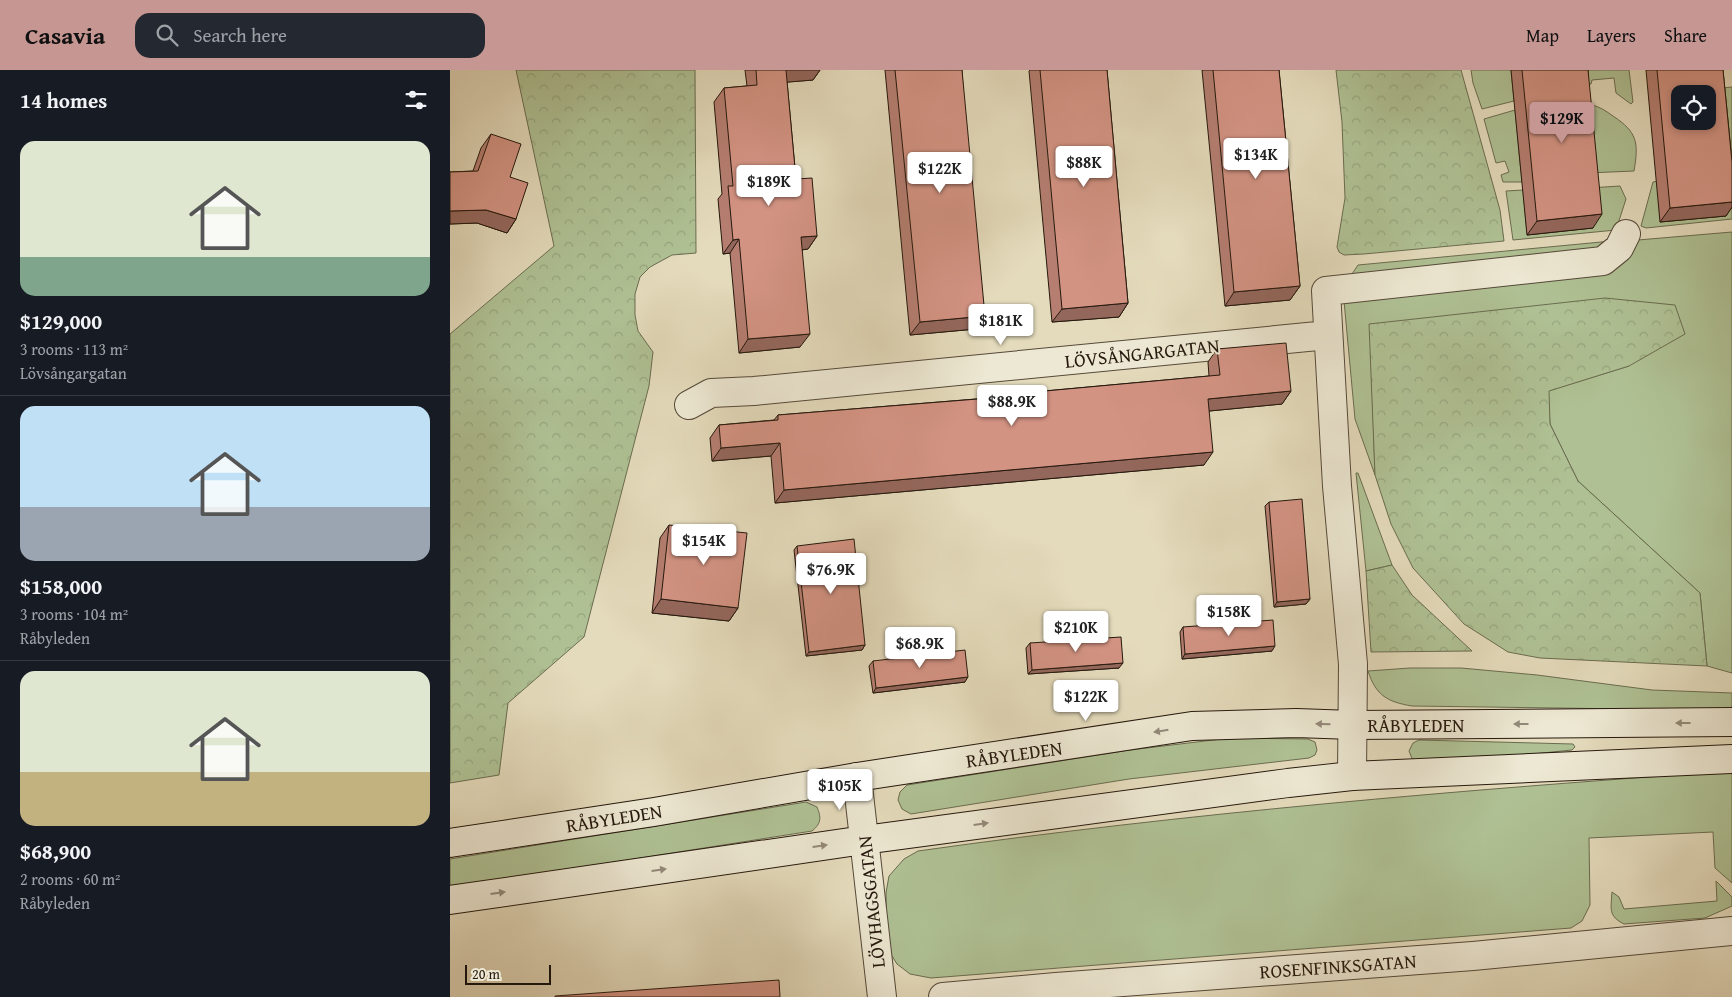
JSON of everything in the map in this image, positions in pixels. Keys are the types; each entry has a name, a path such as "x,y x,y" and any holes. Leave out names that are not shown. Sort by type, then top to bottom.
{"main road":[{"path":"1352,776 1353,664 1337,486 1326,291 1603,262 1619,248 1626,234"},
{"name":"LÖVSÅNGARGATAN","path":"690,405 711,393 754,391 1328,335"},
{"name":"RÅBYLEDEN","path":"450,843 654,812 857,777 1192,726 1296,723 1353,725 1732,722"},
{"path":"450,900 864,840 1278,784 1352,776 1732,759"},
{"name":"LÖVHAGSGATAN","path":"857,777 882,997"},
{"name":"ROSENFINKSGATAN","path":"943,997 1075,985 1473,956 1732,931"}],"green space":[{"path":"516,70 695,70 696,253 672,255 650,267 640,277 635,294 635,315 638,331 653,352 649,386 584,637 508,703 499,775 450,783 450,334 554,246"},
{"path":"1336,70 1461,70 1500,210 1504,241 1364,254 1344,255 1339,252 1337,247 1345,198 1342,122"},
{"path":"1471,70 1511,70 1514,101 1482,109 1473,83"},
{"path":"1577,70 1629,70 1633,102 1631,104 1616,93 1614,78 1592,80 1591,84 1579,85"},
{"path":"1732,87 1732,159 1721,160 1716,89"},
{"path":"1592,105 1610,114 1632,133 1636,145 1634,171 1587,173 1581,106"},
{"path":"1515,110 1522,182 1503,182 1501,175 1509,172 1505,161 1496,163 1484,119"},
{"path":"1732,168 1732,219 1646,228 1641,226 1653,182"},
{"path":"1620,186 1626,199 1616,230 1513,240 1506,191 1523,190 1527,234 1589,188"},
{"path":"1732,232 1732,673 1707,666 1700,593 1578,481 1550,424 1548,391 1629,366 1370,324 1375,475 1355,419 1344,301 1638,240"},
{"path":"1612,241 1598,251 1352,274 1358,265"},
{"path":"1605,298 1675,305 1685,334 1629,366 1549,391 1550,424 1578,481 1700,593 1707,666 1540,658 1508,652 1464,624 1413,568 1391,524 1375,475 1369,324"},
{"path":"1356,473 1358,473 1392,565 1366,571"},
{"path":"1392,565 1412,595 1472,651 1371,652 1366,571"},
{"path":"1410,668 1461,668 1537,675 1652,690 1732,693 1732,707 1725,709 1631,709 1412,706 1390,700 1384,696 1371,680 1368,671"},
{"path":"1230,738 1308,739 1315,742 1317,750 1315,755 1309,758 1129,779 911,814 902,809 898,800 900,792 907,785 1130,750"},
{"path":"1419,740 1573,744 1575,747 1572,750 1423,765 1413,761 1409,751 1413,743"},
{"path":"1732,771 1732,883 1715,868 1713,832 1589,838 1590,905 1582,921 1571,928 931,978 910,974 897,964 887,948 886,893 889,876 904,859 918,851 1019,837 1222,814 1528,786"},
{"path":"806,802 817,807 819,814 819,823 812,831 450,888 450,859"},
{"path":"1716,881 1732,897 1732,906 1705,918 1624,924 1613,915 1612,892 1619,897 1624,909 1717,901"}],"building":[{"path":"756,70 786,70 796,179 812,178 817,236 801,237 810,334 748,339 739,239 733,240 728,186 733,186 724,88 757,85"},
{"path":"895,70 962,70 985,316 920,322"},
{"path":"1040,70 1107,70 1128,303 1062,309"},
{"path":"1213,70 1279,70 1300,286 1234,292"},
{"path":"1522,70 1588,70 1602,214 1537,221"},
{"path":"1657,70 1723,70 1732,162 1732,202 1670,208"},
{"path":"491,134 521,144 510,177 528,183 516,219 486,210 450,211 450,172 478,171"},
{"path":"1286,343 1291,391 1208,399 1213,452 784,490 780,443 721,448 719,425 778,420 778,415 990,398 990,396 1220,375 1217,349"},
{"path":"1302,499 1310,599 1277,602 1269,502"},
{"path":"669,525 747,533 738,608 661,599"},
{"path":"854,539 865,645 809,652 797,546"},
{"path":"1273,620 1275,646 1185,654 1183,627"},
{"path":"1121,637 1123,663 1032,670 1030,643"},
{"path":"965,650 968,677 876,688 873,661"},
{"path":"779,980 780,997 555,997 555,996"}]}
